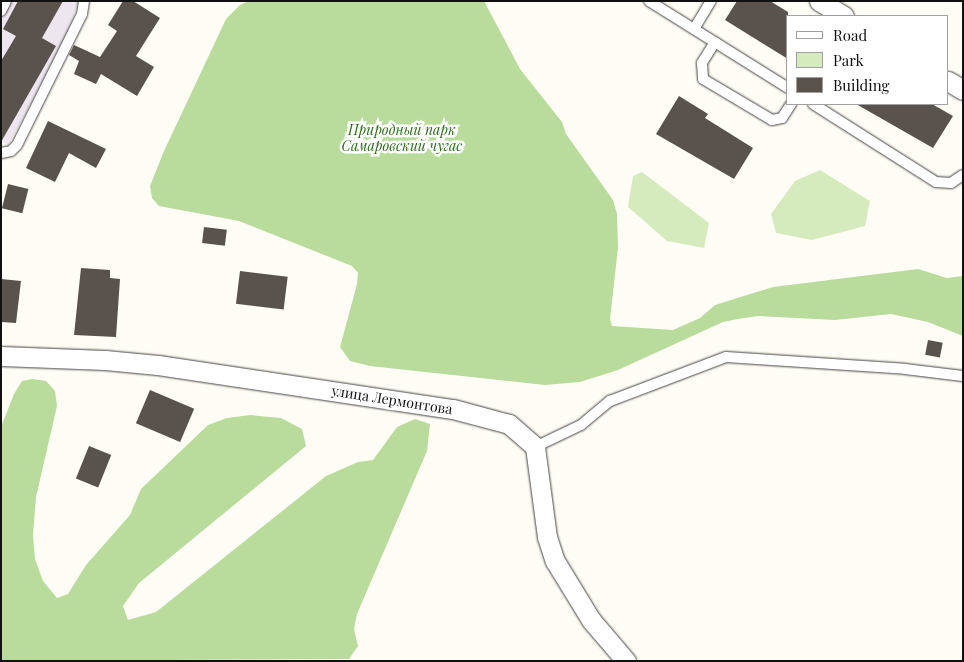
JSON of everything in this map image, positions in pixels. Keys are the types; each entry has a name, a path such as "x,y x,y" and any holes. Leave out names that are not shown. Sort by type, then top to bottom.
{"street":[{"path":"819,1 842,15"},
{"path":"949,82 963,90"},
{"name":"улица Лермонтова","path":"1,356 158,365 453,408 509,424 535,447"},
{"path":"535,447 547,537 555,561 591,620 626,661"}],"lane":[{"path":"1,11 6,1"},
{"path":"1,153 17,144 82,14 84,1"},
{"path":"649,1 786,87"},
{"path":"694,29 711,1"},
{"path":"715,42 702,63 703,79 772,120 782,118 790,105"},
{"path":"815,105 936,182 951,183 963,175"},
{"path":"535,447 581,425 610,401 726,357 905,368 963,376"}],"shaded area":[{"path":"1,1 79,1 63,47 8,145 1,141"}],"green space":[{"name":"Природный парк Самаровский чугас","path":"249,1 484,1 520,69 562,122 566,134 613,200 617,214 618,248 610,319 612,326 673,330 700,318 715,305 773,287 918,269 947,278 963,276 963,336 928,322 891,314 835,320 758,316 723,322 618,370 580,382 545,385 370,366 350,361 340,347 357,284 358,273 352,266 239,221 159,206 152,198 150,186 164,151 226,19 240,5"},
{"path":"820,170 870,201 865,226 812,240 776,233 771,214 795,181"},
{"path":"642,172 709,223 704,248 667,241 628,207 633,176"},
{"path":"32,379 46,381 55,391 57,406 36,497 33,535 35,559 43,581 57,598 68,594 86,565 130,515 141,489 208,425 227,418 250,415 281,418 302,429 306,446 139,583 123,606 128,620 156,612 326,476 358,462 373,460 397,427 415,419 430,424 427,451 357,614 354,629 358,646 349,659 1,661 1,427 14,394 22,381"}],"building":[{"path":"18,1 63,1 42,38 56,46 1,142 1,61 16,36 3,29"},
{"path":"123,1 133,1 160,18 136,56 154,67 137,96 101,74 96,84 74,74 79,61 69,55 74,45 100,57 117,31 108,25"},
{"path":"737,1 770,1 788,12 788,15 786,15 786,58 725,20"},
{"path":"679,96 708,114 705,118 753,148 734,179 656,134"},
{"path":"858,105 934,105 953,116 933,148"},
{"path":"48,121 106,149 96,168 69,153 55,182 26,168"},
{"path":"8,184 28,189 22,213 2,208"},
{"path":"204,227 227,230 225,246 202,243"},
{"path":"81,268 110,270 110,278 120,279 116,337 74,335"},
{"path":"240,271 288,277 284,310 236,304"},
{"path":"1,279 21,281 16,323 1,322"},
{"path":"928,340 943,343 940,358 925,355"},
{"path":"150,390 194,409 180,442 136,423"},
{"path":"89,446 111,455 98,487 76,478"}]}
